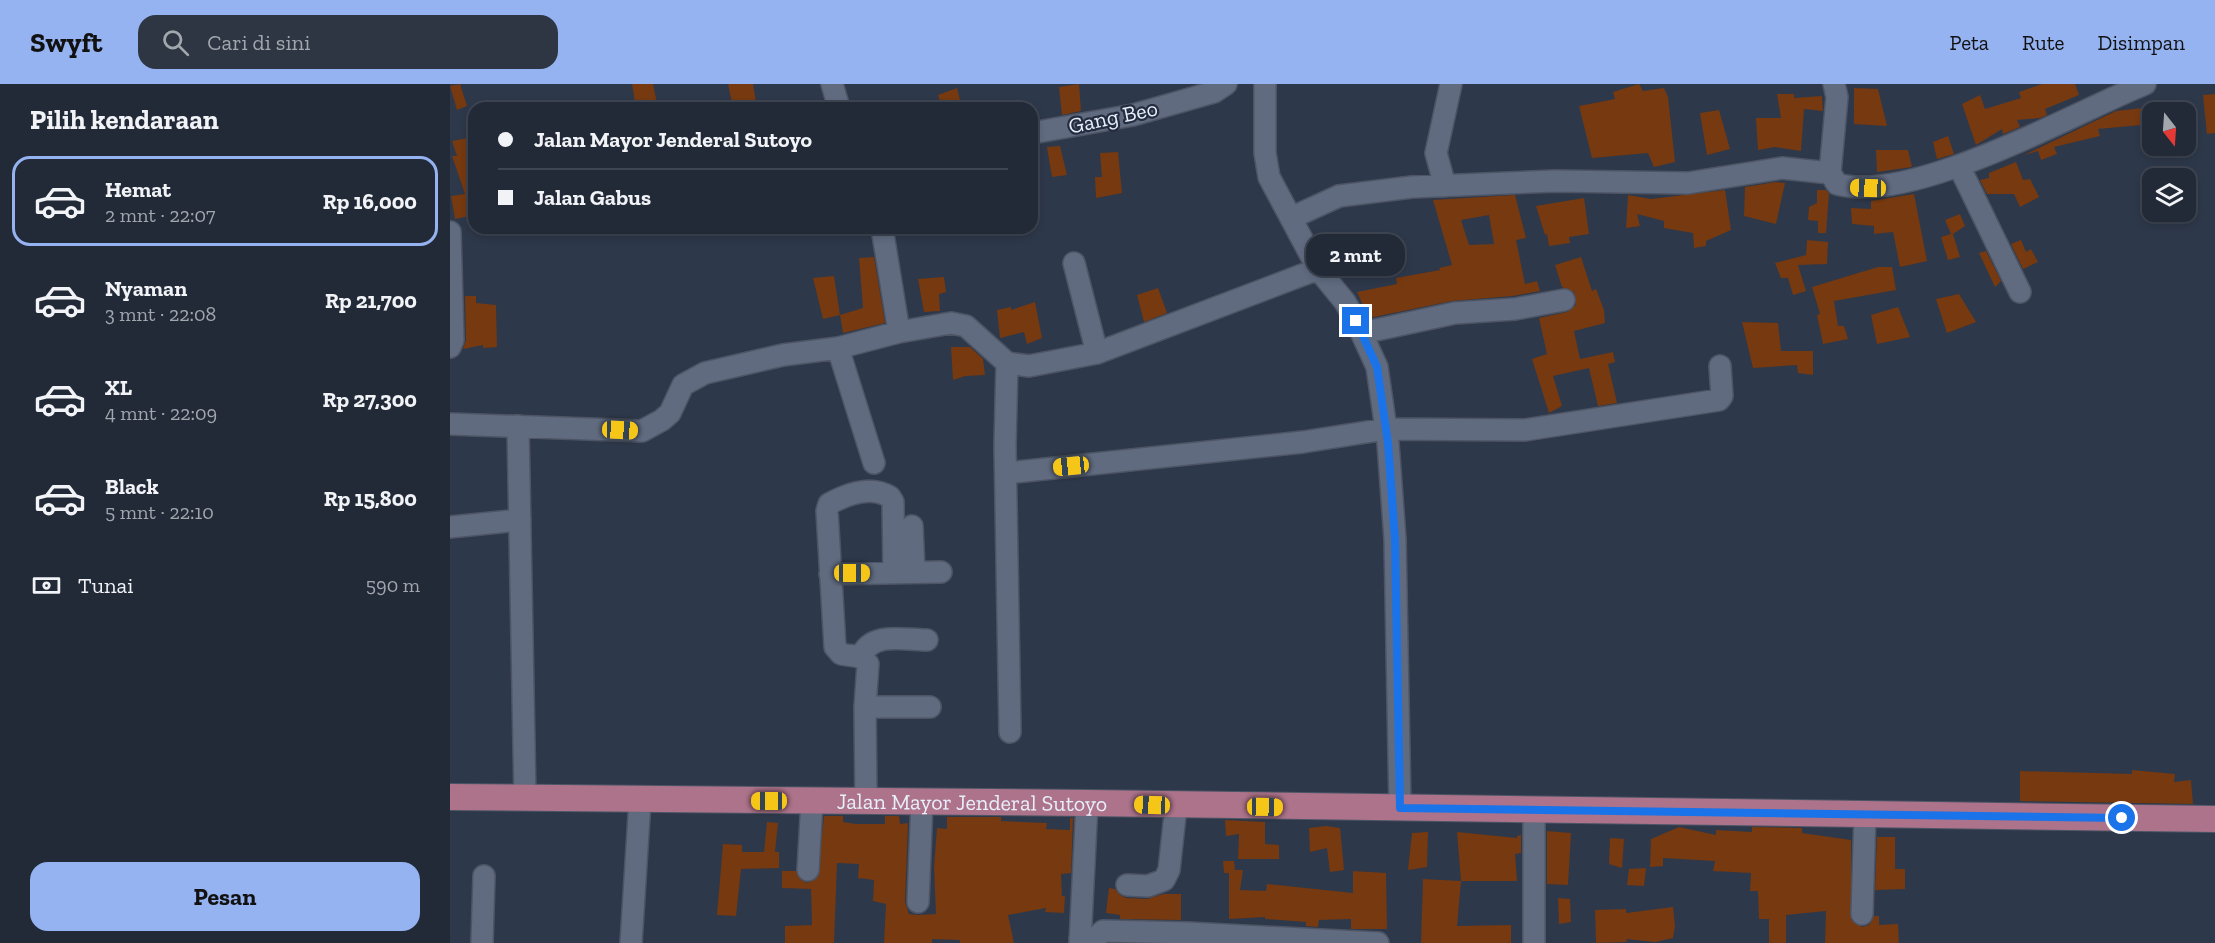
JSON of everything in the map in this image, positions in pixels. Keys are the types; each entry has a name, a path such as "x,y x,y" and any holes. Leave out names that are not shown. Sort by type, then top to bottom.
{"main road":[{"name":"Jalan Mayor Jenderal Sutoyo","path":"450,797 1093,803 1176,806 2215,819"}],"street":[{"path":"832,84 837,102"},
{"path":"1265,84 1265,153 1269,177 1318,269 1345,302 1377,367 1387,436 1395,539 1400,808"},
{"path":"1444,186 1436,153 1451,84"},
{"path":"1834,84 1837,97 1830,173 1838,184 1846,187 1885,187 1959,166 2145,84"},
{"name":"Gang Beo","path":"1038,132 1133,116 1217,87"},
{"path":"1959,166 2020,292"},
{"path":"1291,218 1339,196 1412,187 1555,181 1688,183 1782,168 1830,173"},
{"path":"450,232 453,340 450,347"},
{"path":"883,234 899,332"},
{"path":"1296,278 1306,249"},
{"path":"1074,263 1097,353"},
{"path":"450,424 642,431 670,413 683,385 705,373 783,355 838,348 899,332 951,323 966,326 1007,363 1029,366 1097,353 1318,269"},
{"path":"1362,333 1455,313 1515,309 1564,300"},
{"path":"838,348 874,463"},
{"path":"1007,363 1006,473 1010,732"},
{"path":"1006,473 1303,442 1525,430 1719,400 1722,396 1720,366"},
{"path":"518,426 525,798"},
{"path":"866,801 865,707 868,664 861,657 841,654 835,647 827,511 829,504 841,497 867,490 885,493 910,527 904,572"},
{"path":"450,526 520,520"},
{"path":"830,574 941,572"},
{"path":"861,657 865,646 881,639 927,640"},
{"path":"865,707 930,707"},
{"path":"631,943 640,800"},
{"path":"808,870 812,801"},
{"path":"918,902 922,801"},
{"path":"1085,940 1093,803"},
{"path":"1127,885 1148,886 1164,880 1169,870 1176,806"},
{"path":"1534,810 1534,943"},
{"path":"1862,914 1865,814"},
{"path":"482,943 484,876"},
{"path":"1085,940 1102,931 1378,943"}],"building":[{"path":"460,84 467,106 457,110 450,86"},
{"path":"632,84 653,84 657,102 635,102"},
{"path":"728,84 753,84 756,102 732,102"},
{"path":"1079,84 1081,111 1062,115 1059,87"},
{"path":"1639,84 1643,91 1664,88 1668,97 1675,162 1654,167 1648,153 1592,158 1579,106 1615,99 1613,92"},
{"path":"2042,84 2075,84 2079,95 2045,109 2047,115 2040,118 2017,120 2020,127 2003,134 2002,129 1976,145 1962,104 1980,95 1985,109 2021,98 2019,92"},
{"path":"957,88 960,102 940,102 938,95"},
{"path":"1854,88 1878,89 1887,126 1854,124"},
{"path":"1777,94 1794,94 1794,98 1822,96 1823,111 1804,109 1801,151 1775,147 1758,150 1756,118 1781,118"},
{"path":"2215,94 2215,133 2207,134 2203,95"},
{"path":"2142,108 2142,140 2141,125 2098,129 2100,136 2054,147 2057,154 2041,160 2038,151 2024,155 2116,111"},
{"path":"1719,110 1730,149 1707,155 1700,113"},
{"path":"1948,136 1954,154 1937,159 1933,142"},
{"path":"468,138 468,216 455,219 451,196 465,194 452,156 457,156 452,141"},
{"path":"1060,146 1067,175 1052,177 1047,147"},
{"path":"1876,150 1908,150 1912,167 1877,172"},
{"path":"1118,152 1122,193 1096,198 1095,177 1102,177 1100,153"},
{"path":"2016,162 2023,180 2030,179 2039,197 2020,207 2014,194 1987,194 1980,180 1989,178 1989,173"},
{"path":"1776,182 1785,183 1776,224 1744,216 1745,187"},
{"path":"1725,190 1731,230 1706,241 1706,246 1694,248 1693,233 1664,228 1664,221 1637,214 1640,226 1626,228 1628,195 1651,199"},
{"path":"1817,190 1826,190 1829,193 1826,233 1818,233 1818,221 1808,220 1809,207 1817,203"},
{"path":"1914,194 1927,261 1900,267 1893,232 1874,234 1874,226 1852,224 1851,208 1871,209 1871,201"},
{"path":"1515,195 1526,238 1516,240 1525,284 1537,281 1540,291 1513,296 1452,301 1369,318 1357,292 1397,284 1396,278 1440,270 1439,268 1452,265 1433,200","holes":["1489,215 1494,244 1469,245 1461,220"]},
{"path":"1584,198 1589,234 1569,237 1570,243 1549,246 1547,234 1545,235 1536,206"},
{"path":"1960,214 1965,226 1953,234 1960,257 1948,260 1941,237 1951,234 1945,220"},
{"path":"1807,240 1828,242 1827,264 1798,265 1806,291 1793,295 1788,278 1781,278 1775,263 1806,255"},
{"path":"2021,240 2026,252 2031,249 2038,262 2023,269 2011,244"},
{"path":"1986,251 2001,281 1995,287 1979,253"},
{"path":"874,257 885,323 843,333 840,315 863,308 859,258"},
{"path":"1581,257 1592,291 1596,289 1604,310 1605,323 1574,331 1580,359 1613,352 1615,362 1608,364 1617,403 1598,406 1589,368 1553,376 1562,406 1549,413 1532,359 1547,354 1539,318 1567,312 1576,305 1574,292 1562,287 1555,265"},
{"path":"1878,267 1892,267 1896,290 1834,301 1838,326 1844,326 1848,339 1823,344 1817,315 1820,314 1812,287"},
{"path":"834,276 840,315 823,319 813,278"},
{"path":"944,277 946,292 939,294 940,311 924,312 918,279"},
{"path":"1158,288 1167,313 1144,322 1137,295"},
{"path":"1959,294 1976,322 1947,333 1936,299"},
{"path":"465,296 476,296 476,303 496,305 497,347 483,348 483,345 463,349 466,340"},
{"path":"1035,302 1042,338 1027,344 1024,332 1000,338 997,310 1011,307 1011,310"},
{"path":"1898,307 1910,337 1877,344 1871,315"},
{"path":"1742,322 1778,323 1781,351 1813,351 1813,375 1798,373 1797,365 1753,368"},
{"path":"951,347 970,347 983,359 985,375 965,376 953,380"},
{"path":"2132,770 2175,774 2174,782 2191,780 2193,804 2020,801 2020,771 2132,774"},
{"path":"824,816 843,816 843,822 856,824 885,824 885,816 899,816 900,824 908,823 905,902 909,914 918,915 936,914 934,867 937,828 947,829 947,817 1001,817 1001,821 1047,823 1046,829 1070,830 1070,818 1073,818 1071,873 1061,874 1062,896 1065,896 1064,913 1045,912 1046,908 1008,915 1014,943 960,943 960,940 932,939 932,943 884,943 886,904 873,901 874,880 858,878 859,864 837,863 834,943 785,943 785,926 812,925 811,889 782,888 782,871 796,871 801,880 807,883 818,877"},
{"path":"1225,820 1265,822 1265,844 1279,845 1279,859 1238,859 1239,834 1226,836"},
{"path":"767,822 778,823 775,852 779,852 779,868 741,869 736,916 717,915 723,844 742,845 742,852 764,852"},
{"path":"1326,826 1340,828 1344,870 1330,872 1327,848 1310,852 1309,828"},
{"path":"1679,827 1716,835 1716,830 1752,832 1752,827 1802,828 1802,833 1851,840 1851,919 1862,927 1869,925 1874,916 1879,916 1879,925 1898,924 1899,943 1825,943 1826,911 1786,915 1786,943 1769,943 1769,919 1759,919 1758,891 1750,891 1751,873 1713,871 1715,861 1663,858 1663,866 1650,867 1651,839"},
{"path":"1547,831 1571,833 1568,885 1547,884"},
{"path":"1428,832 1427,867 1408,870 1412,833"},
{"path":"1457,832 1517,838 1521,835 1521,853 1515,854 1517,881 1461,881"},
{"path":"1877,837 1895,837 1895,869 1905,869 1905,889 1875,890"},
{"path":"1610,838 1624,839 1622,868 1609,864"},
{"path":"1223,861 1234,861 1235,870 1243,870 1240,890 1266,891 1267,884 1353,893 1353,871 1386,873 1387,929 1351,929 1351,919 1319,920 1318,927 1306,926 1306,922 1265,919 1265,917 1229,919 1229,873 1224,873"},
{"path":"1646,868 1644,886 1627,885 1629,869"},
{"path":"1423,879 1461,881 1457,926 1511,925 1511,943 1421,943"},
{"path":"1109,888 1115,889 1126,898 1147,899 1163,894 1181,894 1181,920 1120,919 1120,915 1106,913"},
{"path":"1558,898 1570,899 1571,922 1559,924"},
{"path":"1673,907 1675,926 1673,938 1655,942 1626,939 1627,942 1596,943 1595,910 1626,909 1626,913"}],"route":[{"path":"1356,321 1377,367 1388,443 1395,539 1395,638 1400,808 2122,818"}]}
